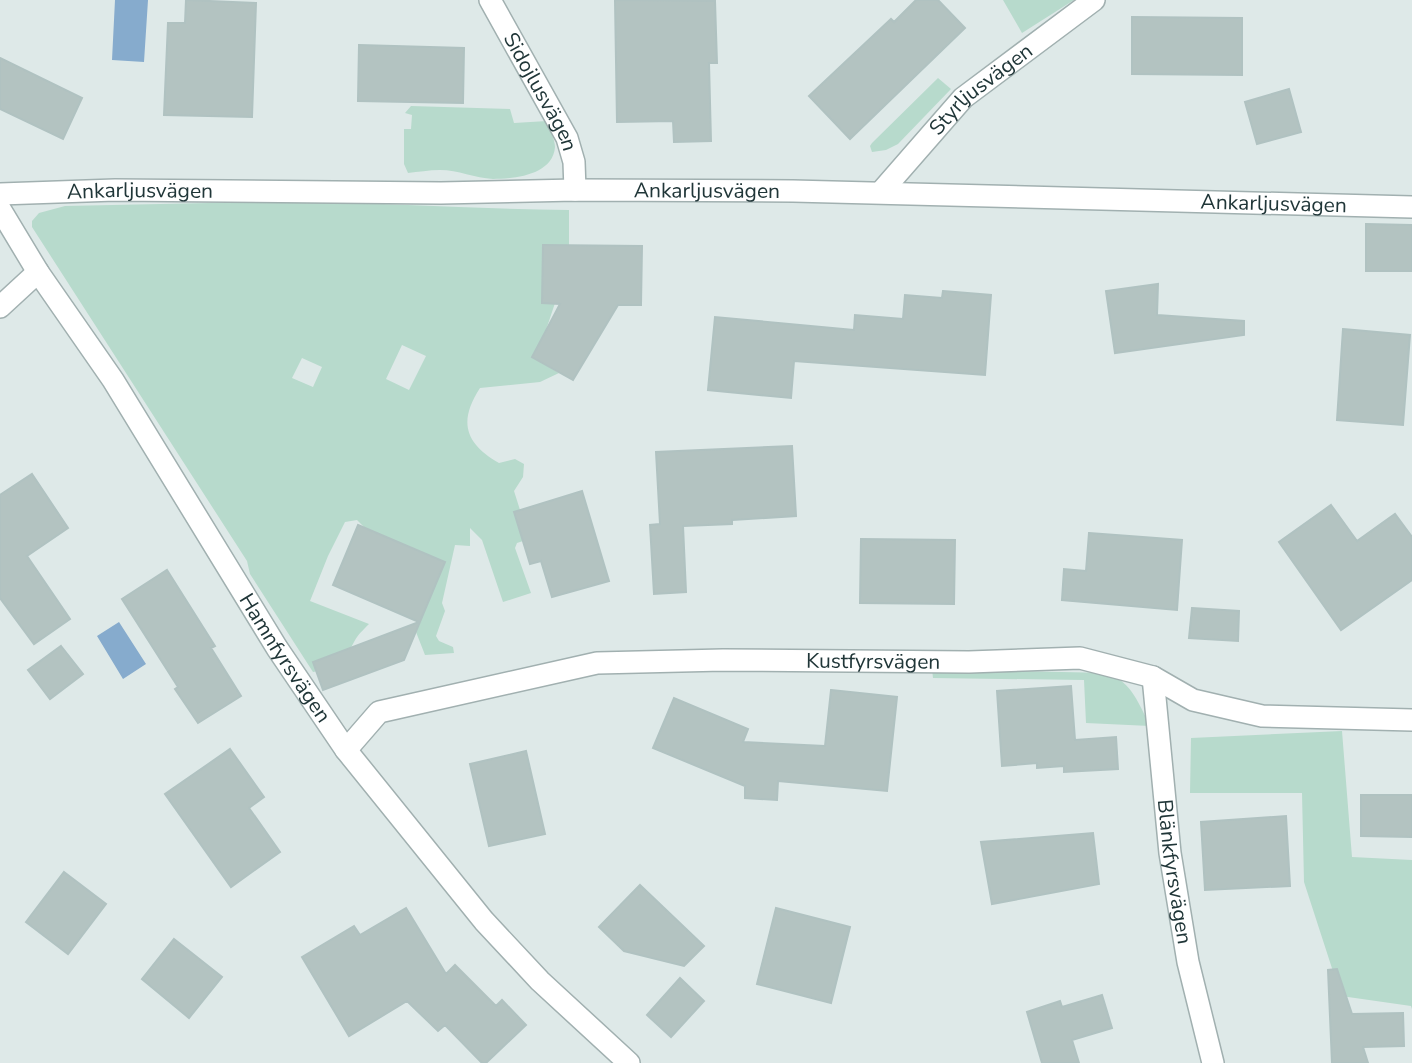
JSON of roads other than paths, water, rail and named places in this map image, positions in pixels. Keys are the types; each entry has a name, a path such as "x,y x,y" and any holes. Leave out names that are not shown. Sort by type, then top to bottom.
{"street":[{"name":"Sidojlusvägen","path":"490,0 567,138 574,162 575,190"},
{"name":"Styrljusvägen","path":"881,192 963,98 1094,0"},
{"name":"Ankarljusvägen","path":"0,194 115,190 441,193 575,190 881,192 1015,198 1412,206"},
{"name":"Hamnfyrsvägen","path":"0,209 38,272 113,380 277,648 346,750 484,921 540,981 629,1063"},
{"path":"0,307 38,272"},
{"name":"Kustfyrsvägen","path":"346,750 379,712 597,663 723,660 969,662 1080,658 1153,677 1193,700 1262,716 1412,720"},
{"name":"Blänkfyrsvägen","path":"1153,677 1170,853 1188,961 1213,1063"}],"water":[{"path":"115,0 148,0 144,62 112,60"},
{"path":"119,622 146,664 123,679 97,636"}]}
